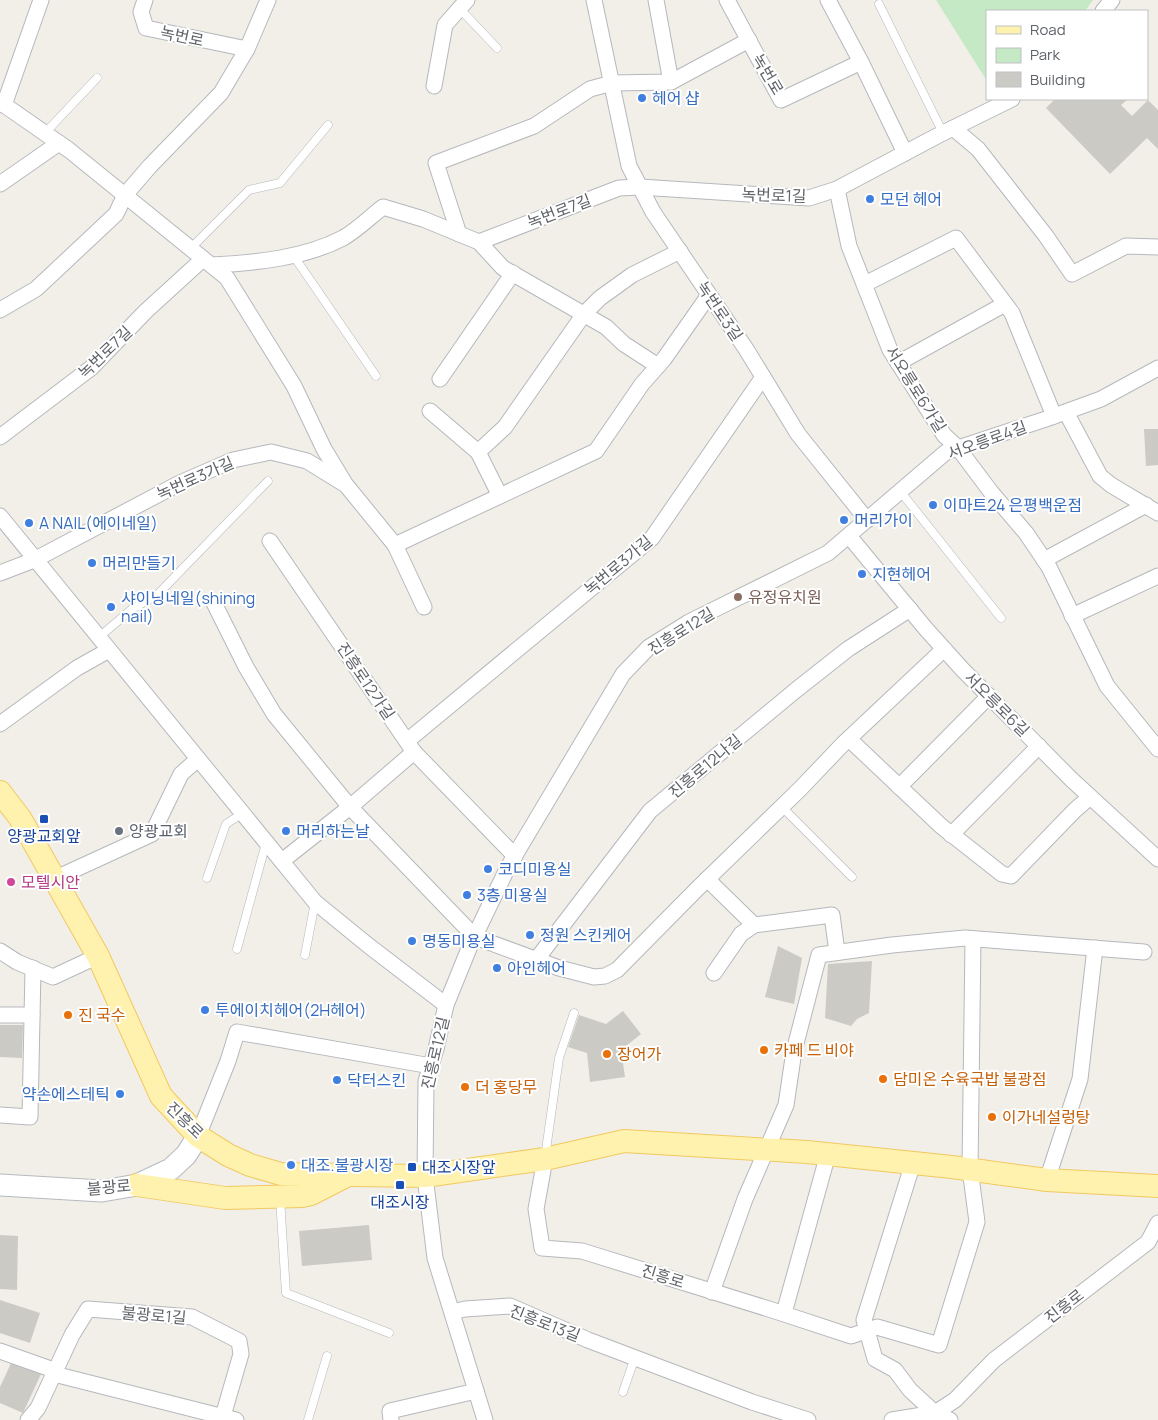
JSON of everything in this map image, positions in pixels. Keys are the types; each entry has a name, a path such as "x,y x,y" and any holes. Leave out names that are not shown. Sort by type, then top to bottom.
{"main road":[{"name":"진흥로","path":"0,792 20,818 98,956 161,1096 198,1136 228,1155 250,1165 281,1174 425,1176 545,1159 624,1141 828,1154 970,1169 1047,1180 1158,1186"},
{"name":"불광로","path":"0,1185 102,1191 137,1186 170,1169 186,1155 198,1136"},
{"path":"137,1186 225,1198 280,1196 311,1194 348,1175"}],"street":[{"path":"41,0 2,104 60,144 227,278 294,386 324,449 346,485"},
{"name":"녹번로","path":"145,0 141,12 146,28 247,49"},
{"path":"0,310 36,289 116,214 125,195 150,166 221,93 247,49 268,0"},
{"name":"녹번로3길","path":"594,0 629,166 640,187 654,212 763,377 798,434 867,520"},
{"path":"656,0 671,82"},
{"name":"녹번로","path":"727,0 781,100 861,62"},
{"path":"828,0 861,62 905,153"},
{"path":"1104,10 1112,0"},
{"path":"434,86 446,25 464,4"},
{"path":"458,234 436,163 534,126 590,89 612,83 671,82 749,40"},
{"name":"녹번로1길","path":"640,187 808,198 837,189 1010,100"},
{"path":"948,131 978,149 1046,236 1072,274 1126,246 1158,246"},
{"path":"0,184 60,144"},
{"name":"녹번로7길","path":"479,242 619,188 640,187"},
{"name":"서오릉로6가길","path":"837,189 849,246 890,350 944,434 958,448 991,492 1026,533 1044,560 1107,686 1158,748"},
{"path":"208,262 244,263 302,253 344,237 382,207 423,219 479,242 504,268 606,327 624,344 658,366"},
{"path":"865,284 956,238 1012,313 1060,414 1100,476 1110,485 1152,509"},
{"path":"478,452 505,427 584,314 600,298 632,275 680,252"},
{"name":"녹번로7길","path":"0,437 91,368 146,311 208,262"},
{"path":"440,379 513,273"},
{"path":"395,545 596,451 642,384 658,366 709,295"},
{"path":"898,363 1004,304"},
{"name":"서오릉로4길","path":"849,536 946,452 1101,399 1158,368"},
{"name":"녹번로3가길","path":"410,747 481,680 652,538 763,377"},
{"path":"430,411 478,452 500,496"},
{"name":"녹번로3가길","path":"0,574 34,560 180,483 233,460 271,452 307,461 346,485 395,545 424,607"},
{"path":"1044,560 1152,509"},
{"path":"0,516 315,902 446,1005"},
{"name":"서오릉로6길","path":"849,536 944,649 1090,797 1158,859"},
{"name":"진흥로12길","path":"425,1176 426,1081 436,1049 446,1005 475,937 515,856 623,674 649,647 689,622 828,553 849,536"},
{"name":"진흥로12가길","path":"270,542 410,747"},
{"path":"1072,616 1158,576"},
{"path":"214,603 246,667 274,714 350,807 475,937 559,968 594,977 605,976 617,970 849,739 944,649"},
{"name":"진흥로12나길","path":"536,960 650,812 826,667 910,609"},
{"path":"0,724 77,668 109,650"},
{"path":"899,786 989,696"},
{"path":"849,739 952,835 1002,874 1011,876 1090,797"},
{"path":"952,835 1039,746"},
{"path":"282,861 350,807 410,747 515,856"},
{"path":"54,879 152,834 182,774 198,759"},
{"path":"707,879 754,925"},
{"path":"714,973 740,934 754,925 832,915 837,952"},
{"path":"712,1292 745,1199 786,1105 794,1051 819,955 892,945 973,939 1144,952"},
{"name":"진흥로","path":"545,1159 536,1209 542,1248 582,1251 851,1336 877,1327 939,1345 977,1222 970,1169 973,939"},
{"path":"1047,1180 1080,1079 1095,948"},
{"path":"0,951 17,962 53,977 98,956"},
{"path":"0,1115 30,1117 33,968"},
{"path":"0,1015 32,1015"},
{"path":"198,1136 237,1032 431,1066"},
{"path":"784,1314 828,1154"},
{"path":"913,1163 864,1320 875,1359 894,1370 934,1416"},
{"path":"425,1176 435,1258 485,1420"},
{"name":"진흥로","path":"934,1416 955,1400 994,1360 1148,1242 1158,1223"},
{"name":"진흥로13길","path":"452,1312 465,1309 510,1306 635,1358 752,1402 808,1420"},
{"name":"불광로1길","path":"0,1351 48,1368 55,1373 58,1375 229,1418 241,1354 239,1341 192,1317 88,1309 72,1335 55,1373 38,1408 28,1420"},
{"path":"392,1420 390,1411 476,1391"},
{"path":"892,1420 934,1416 950,1420"}],"lane":[{"path":"464,4 496,48"},
{"path":"879,4 948,131"},
{"path":"45,133 97,78"},
{"path":"191,248 249,190 280,183 328,125"},
{"path":"293,255 376,376"},
{"path":"98,638 132,609 158,594 268,481"},
{"path":"900,491 1001,618"},
{"path":"782,807 852,877"},
{"path":"207,878 226,824 242,813"},
{"path":"237,949 266,842"},
{"path":"305,955 315,902"},
{"path":"545,1159 559,1058 574,1013"},
{"path":"280,1196 286,1293 389,1333"},
{"path":"308,1420 327,1356"},
{"path":"622,1392 635,1358"}],"green space":[{"path":"936,0 1093,0 1086,10 986,10 986,79"}],"building":[{"path":"1054,100 1127,100 1121,105 1132,116 1148,100 1158,110 1158,149 1147,138 1110,174 1046,108"},
{"path":"1144,429 1158,429 1158,465 1146,466"},
{"path":"778,946 802,958 794,1004 765,997"},
{"path":"872,961 869,1013 857,1019 851,1026 825,1018 828,964"},
{"path":"623,1011 641,1034 621,1050 625,1077 590,1082 587,1053 568,1047 579,1015 606,1024"},
{"path":"0,1025 23,1025 22,1058 0,1057"},
{"path":"369,1225 372,1260 302,1266 299,1231"},
{"path":"0,1235 18,1236 17,1290 0,1289"},
{"path":"0,1300 40,1313 30,1343 0,1333"},
{"path":"12,1361 41,1374 23,1413 0,1403 0,1387"}],"place":[{"name":"헤어 샵","path":"642,98"},
{"name":"모던 헤어","path":"870,199"},
{"name":"이마트24 은평백운점","path":"933,505"},
{"name":"머리가이","path":"844,520"},
{"name":"A NAIL(에이네일)","path":"29,523"},
{"name":"머리만들기","path":"92,563"},
{"name":"지현헤어","path":"862,574"},
{"name":"유정유치원","path":"738,597"},
{"name":"샤이닝네일(shining nail)","path":"111,607"},
{"name":"양광교회앞","path":"44,819"},
{"name":"양광교회","path":"119,831"},
{"name":"머리하는날","path":"286,831"},
{"name":"코디미용실","path":"488,869"},
{"name":"모텔시안","path":"11,882"},
{"name":"3층 미용실","path":"467,895"},
{"name":"정원 스킨케어","path":"530,935"},
{"name":"명동미용실","path":"412,941"},
{"name":"아인헤어","path":"497,968"},
{"name":"투에이치헤어(2H헤어)","path":"205,1010"},
{"name":"진 국수","path":"68,1015"},
{"name":"카페 드 비야","path":"764,1050"},
{"name":"장어가","path":"607,1054"},
{"name":"담미온 수육국밥 불광점","path":"883,1079"},
{"name":"닥터스킨","path":"337,1080"},
{"name":"더 홍당무","path":"465,1087"},
{"name":"약손에스테틱","path":"120,1094"},
{"name":"이가네설렁탕","path":"992,1117"},
{"name":"대조.불광시장","path":"291,1165"},
{"name":"대조시장앞","path":"412,1167"},
{"name":"대조시장","path":"400,1185"}]}
